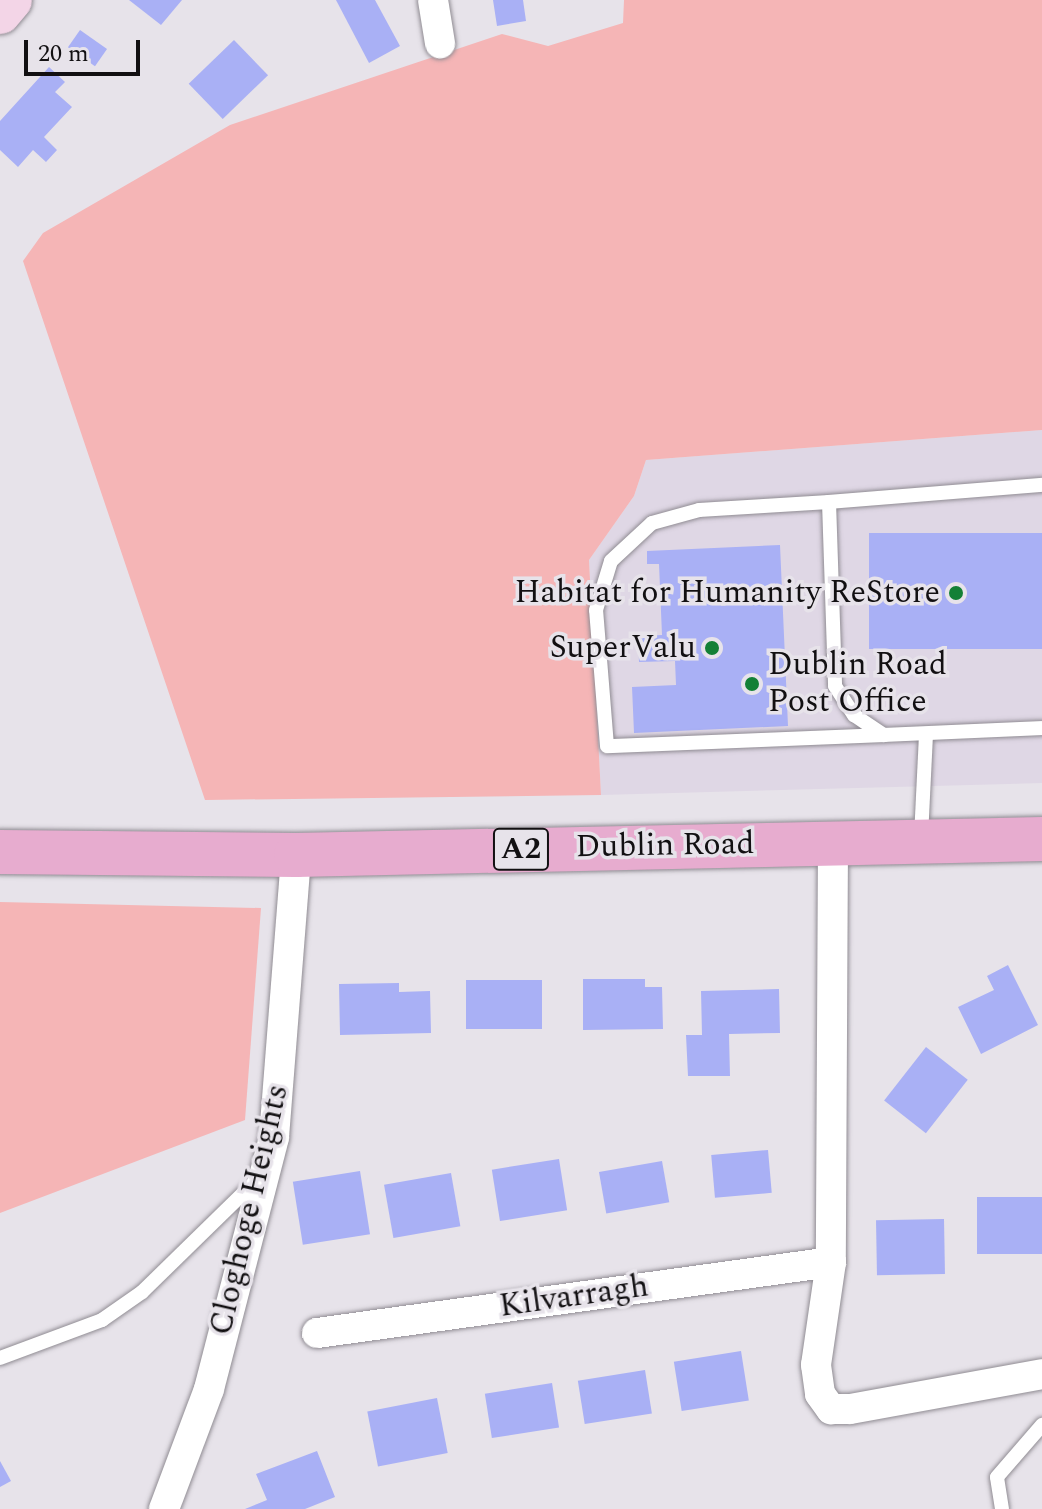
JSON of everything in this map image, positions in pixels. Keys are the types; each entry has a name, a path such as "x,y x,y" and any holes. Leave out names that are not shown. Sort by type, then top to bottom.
{"main road":[{"name":"Dublin Road","path":"0,852 296,855 1042,839"}],"street":[{"path":"0,13 11,0"},
{"path":"433,0 440,43"},
{"path":"833,843 831,1262 816,1365 831,1409 1042,1374"},
{"name":"Cloghoge Heights","path":"164,1509 209,1389 265,1172 285,1041 296,855"},
{"name":"Kilvarragh","path":"317,1333 831,1262"}],"lane":[{"path":"1042,485 699,510 652,523 611,561 596,610 607,746 1042,728"},
{"path":"829,502 835,686 854,715 884,735"},
{"path":"920,841 926,734"},
{"path":"0,1358 64,1338 122,1306 265,1172"},
{"path":"1002,1509 997,1477 1042,1425"}],"shaded area":[{"path":"624,0 1042,0 1042,430 646,460 634,496 589,560 601,795 205,800 23,261 43,233 230,125 502,34 548,46 623,23"},
{"path":"1042,430 1042,783 601,795 589,560 634,496 646,460"},
{"path":"0,902 261,908 245,1120 0,1213"}],"building":[{"path":"129,0 182,0 161,25"},
{"path":"336,0 375,0 400,46 369,63"},
{"path":"493,0 523,0 526,21 497,26"},
{"path":"80,30 107,49 95,66 68,47"},
{"path":"234,40 268,75 223,119 189,84"},
{"path":"49,67 65,82 55,92 72,107 44,137 57,150 46,162 33,150 18,167 0,150 0,121"},
{"name":"Habitat for Humanity ReStore","path":"869,533 1042,533 1042,649 869,649"},
{"name":"SuperValu","path":"780,545 788,726 634,733 632,687 676,685 675,661 639,662 638,636 662,635 659,564 647,564 647,551"},
{"path":"1008,965 1038,1025 981,1054 958,1007 994,990 987,976"},
{"path":"583,979 645,979 645,987 662,987 663,1029 583,1030"},
{"path":"466,980 542,980 542,1029 466,1029"},
{"path":"399,983 399,992 430,991 431,1033 340,1035 339,984"},
{"path":"779,989 780,1033 729,1034 730,1076 688,1076 686,1035 702,1035 701,991"},
{"path":"926,1047 968,1080 926,1133 884,1101"},
{"path":"768,1150 772,1193 715,1198 711,1155"},
{"path":"559,1159 567,1210 500,1221 492,1170"},
{"path":"662,1161 669,1202 606,1213 599,1172"},
{"path":"360,1171 370,1234 303,1245 293,1182"},
{"path":"451,1173 460,1226 393,1238 384,1185"},
{"path":"977,1197 1042,1197 1042,1254 977,1254"},
{"path":"944,1219 945,1274 877,1275 876,1220"},
{"path":"741,1351 749,1400 682,1411 674,1362"},
{"path":"645,1370 652,1413 585,1424 578,1381"},
{"path":"552,1383 559,1427 492,1438 485,1394"},
{"path":"437,1398 448,1453 378,1467 367,1412"},
{"path":"317,1451 335,1497 305,1509 245,1509 267,1500 256,1474"},
{"path":"0,1461 11,1481 0,1487"}],"place":[{"name":"Habitat for Humanity ReStore","path":"956,593"},
{"name":"SuperValu","path":"712,648"},
{"name":"Dublin Road Post Office","path":"752,684"}]}
